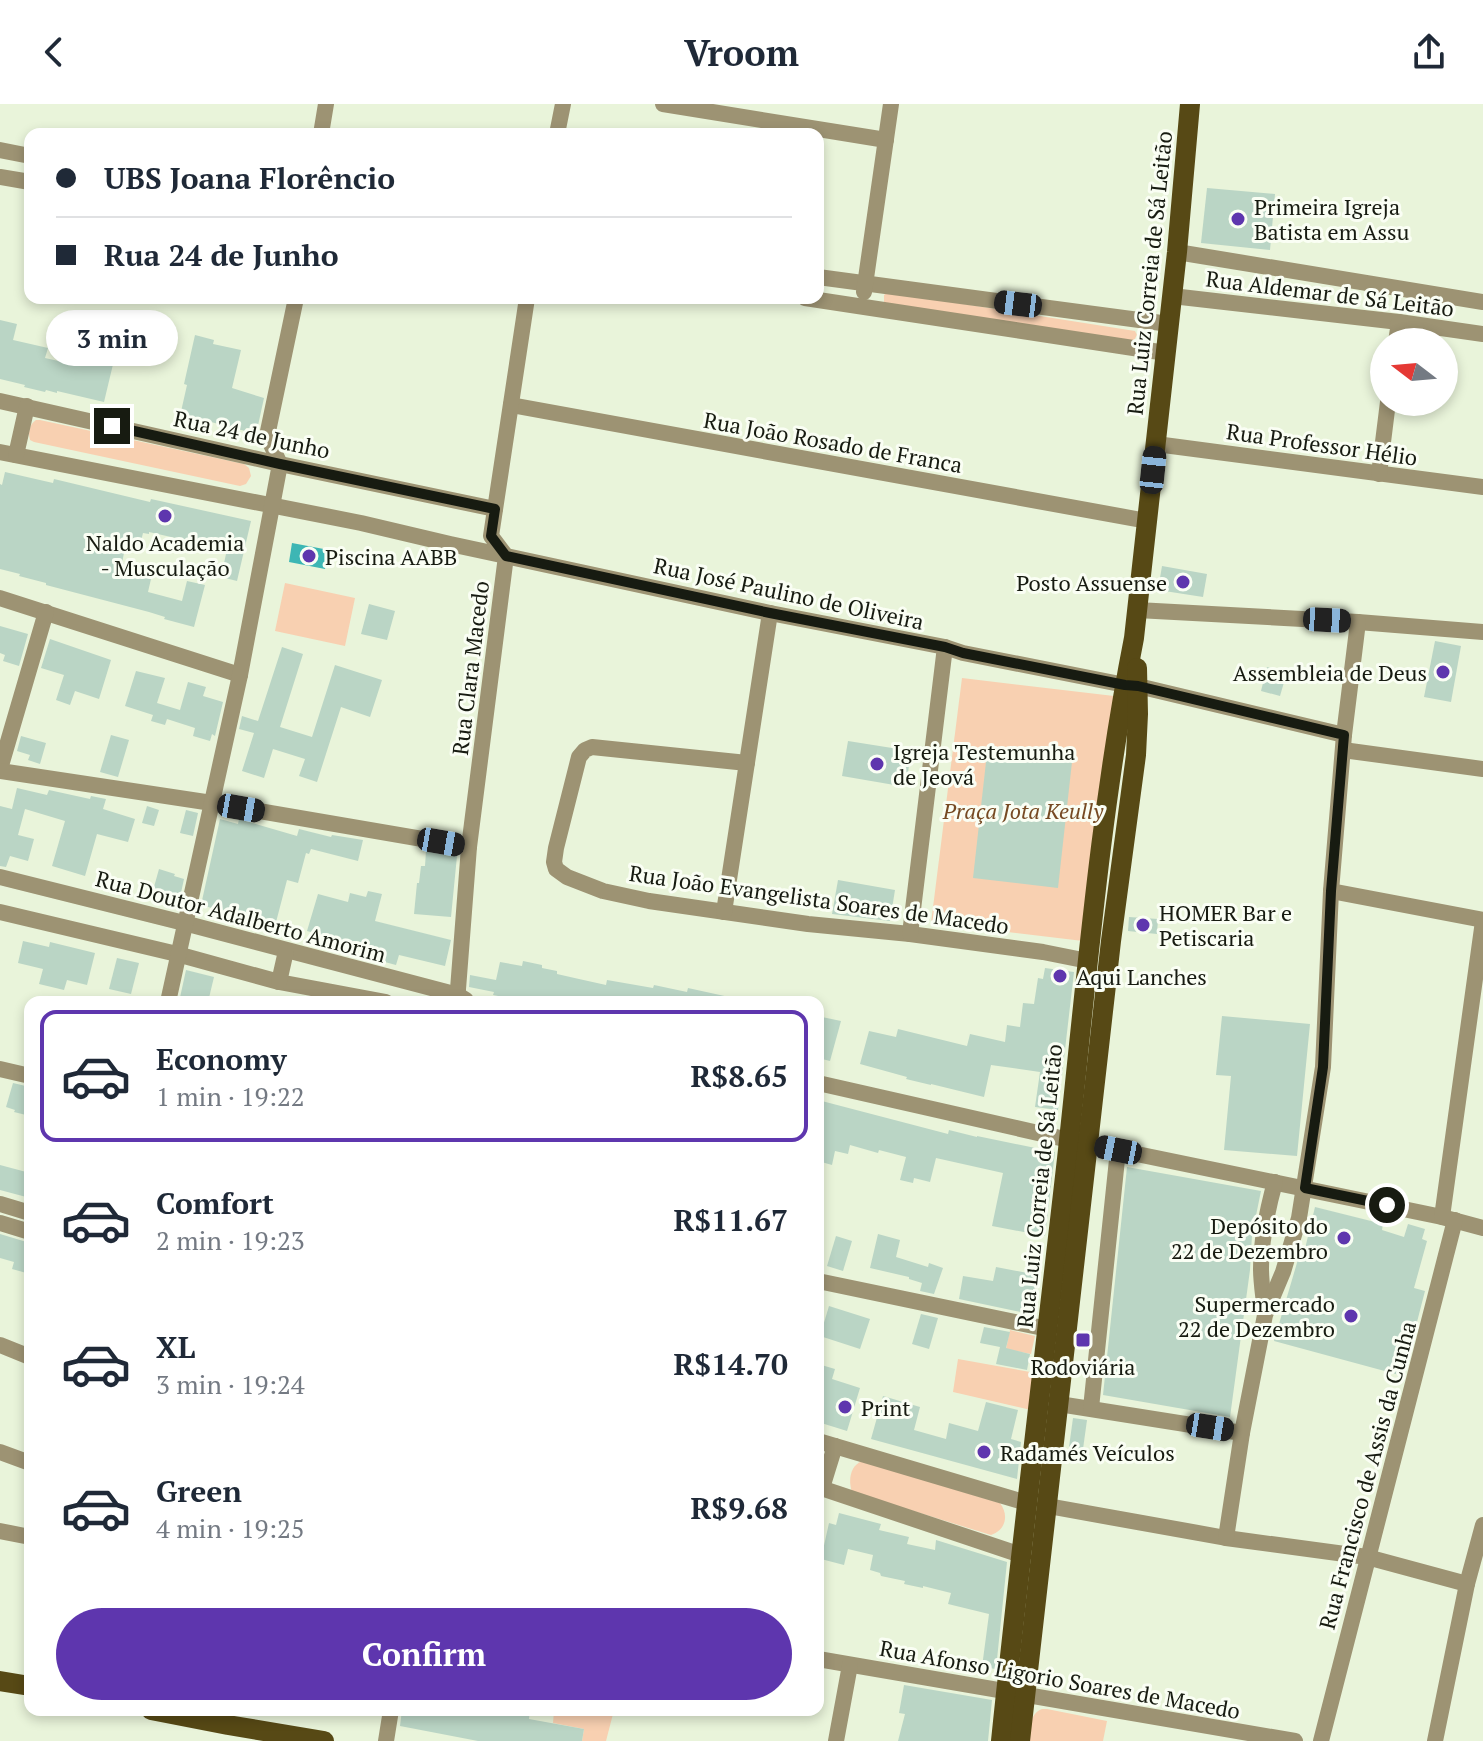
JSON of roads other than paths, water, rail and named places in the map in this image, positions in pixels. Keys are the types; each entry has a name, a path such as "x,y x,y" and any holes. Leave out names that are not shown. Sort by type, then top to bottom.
{"main road":[{"name":"Rua Luiz Correia de Sá Leitão","path":"1001,1741 1016,1692 1038,1504 1048,1329 1111,941 1136,755 1132,686 1134,638 1177,252 1190,104"},
{"name":"Rua Luiz Correia de Sá Leitão","path":"1020,1741 1016,1692 1021,1555 1038,1504 1059,1404 1079,1142 1088,961 1132,686"},
{"path":"0,1681 24,1685"},
{"path":"182,1716 324,1741"}],"street":[{"path":"322,128 326,104"},
{"path":"558,128 563,104"},
{"path":"663,104 812,128"},
{"path":"861,307 891,104"},
{"path":"824,130 886,140"},
{"path":"0,150 24,155"},
{"path":"0,177 24,181"},
{"name":"Rua Aldemar de Sá Leitão","path":"1177,252 1483,302"},
{"path":"824,278 1169,324"},
{"name":"Rua Aldemar de Sá Leitão","path":"1172,296 1483,334"},
{"path":"824,301 1166,353"},
{"path":"169,996 240,675 280,464 267,436 295,304"},
{"name":"Rua Clara Macedo","path":"461,996 469,847 506,556 491,536 526,304"},
{"path":"1398,328 1399,322"},
{"name":"Rua 24 de Junho","path":"0,401 495,509"},
{"name":"Rua João Rosado de Franca","path":"511,405 1147,521"},
{"path":"27,406 8,454 361,523 506,556"},
{"path":"1379,474 1386,416"},
{"name":"Rua Professor Hélio","path":"1156,444 1483,487"},
{"name":"Rua José Paulino de Oliveira","path":"506,556 1132,686 1344,742 1483,769"},
{"path":"0,598 240,675"},
{"path":"1137,610 1483,632"},
{"path":"46,612 0,770 469,847"},
{"path":"724,912 770,613"},
{"path":"1226,1538 1265,1315 1283,1272 1299,1218 1323,1067 1331,891 1358,622"},
{"path":"910,934 945,647"},
{"name":"Rua João Evangelista Soares de Macedo","path":"747,763 592,747 585,750 579,757 556,848 556,869 603,891 649,901 1043,952 1088,961"},
{"name":"Rua Doutor Adalberto Amorim","path":"0,877 184,923 447,996"},
{"path":"1331,891 1483,920"},
{"path":"0,912 279,982 354,996"},
{"name":"Rua Francisco de Assis da Cunha","path":"1321,1741 1449,1219 1483,920"},
{"path":"279,982 286,951"},
{"path":"0,1069 24,1075"},
{"path":"824,1084 1483,1228"},
{"path":"1091,1408 1118,1150"},
{"path":"1265,1315 1261,1271 1263,1242 1275,1182"},
{"path":"0,1204 24,1211"},
{"path":"0,1223 24,1230"},
{"path":"824,1282 1048,1329"},
{"path":"0,1345 24,1355"},
{"path":"1059,1404 1242,1433"},
{"path":"824,1443 1038,1504 1226,1538 1367,1557 1467,1584"},
{"path":"824,1477 835,1446"},
{"path":"0,1452 24,1461"},
{"path":"824,1489 1021,1555"},
{"path":"1435,1741 1467,1584 1483,1525"},
{"path":"0,1531 24,1536"},
{"name":"Rua Afonso Ligorio Soares de Macedo","path":"824,1660 1295,1741"},
{"path":"836,1741 850,1665"},
{"path":"386,1741 390,1716"}],"water":[{"name":"Piscina AABB","path":"292,543 329,550 325,569 289,562"}],"place":[{"name":"Primeira Igreja Batista em Assu","path":"1238,219"},
{"name":"Naldo Academia - Musculação","path":"165,516"},
{"name":"Piscina AABB","path":"309,556"},
{"name":"Posto Assuense","path":"1183,582"},
{"name":"Assembleia de Deus","path":"1443,672"},
{"name":"Igreja Testemunha de Jeová","path":"877,764"},
{"name":"HOMER Bar e Petiscaria","path":"1143,925"},
{"name":"Aqui Lanches","path":"1060,976"},
{"name":"Depósito do 22 de Dezembro","path":"1344,1238"},
{"name":"Supermercado 22 de Dezembro","path":"1351,1316"},
{"name":"Rodoviária","path":"1083,1340"},
{"name":"Print","path":"845,1407"},
{"name":"Radamés Veículos","path":"984,1452"}],"park label":[{"name":"Praça Jota Keully","path":"1023,810"}]}
